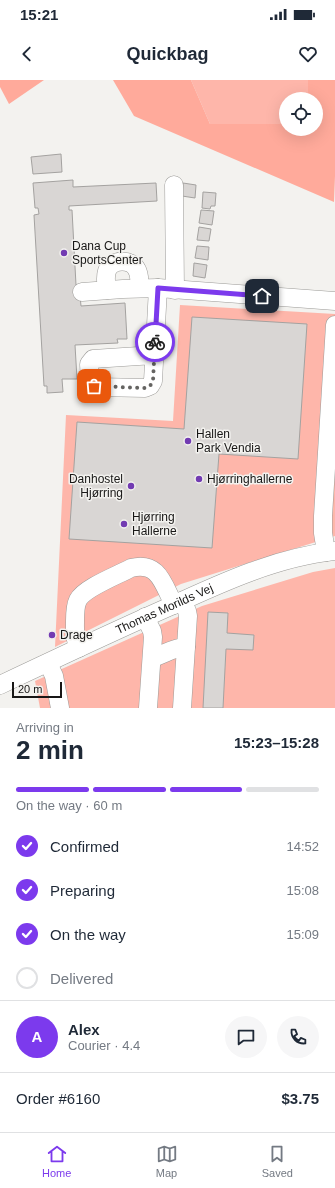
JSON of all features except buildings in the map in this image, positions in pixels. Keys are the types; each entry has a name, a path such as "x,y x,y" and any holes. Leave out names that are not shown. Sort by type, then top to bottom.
{"street":[{"path":"154,356 166,289 174,185"},
{"path":"107,290 106,276 108,270 116,263 122,261 134,265 137,269 140,288"},
{"path":"82,292 140,288 335,301"},
{"path":"330,552 323,532 323,516 332,400 335,325"},
{"name":"Thomas Morilds Vej","path":"0,685 219,584 272,565 330,552"},
{"path":"79,648 76,644 74,635 75,607 78,599 85,591 130,568 138,566 147,567 154,570 188,614 179,708"},
{"path":"145,617 152,633 152,658 148,708"},
{"path":"152,658 180,647 186,647"},
{"path":"48,663 54,676 60,708"}],"shaded area":[{"path":"0,80 44,80 9,104 0,87"},
{"path":"113,80 191,80 210,124 279,124 279,136 323,136 323,92 308,92 308,80 335,80 334,202 134,116"},
{"path":"191,80 308,80 308,92 279,92 279,124 210,124"},
{"name":"Hjørringhallerne","path":"180,305 335,314 335,536 181,584 55,647 66,415 173,421"},
{"path":"335,568 335,708 40,708 35,681 202,606 313,572"}],"way so far":[{"path":"94,386 148,388 153,381 155,342"}],"place":[{"name":"Dana Cup SportsCenter","path":"64,253"},
{"name":"Hallen Park Vendia","path":"188,441"},
{"name":"Hjørringhallerne","path":"199,479"},
{"name":"Danhostel Hjørring","path":"131,486"},
{"name":"Hjørring Hallerne","path":"124,524"},
{"name":"Drage","path":"52,635"}],"route":[{"path":"155,342 158,288 262,296"}]}
